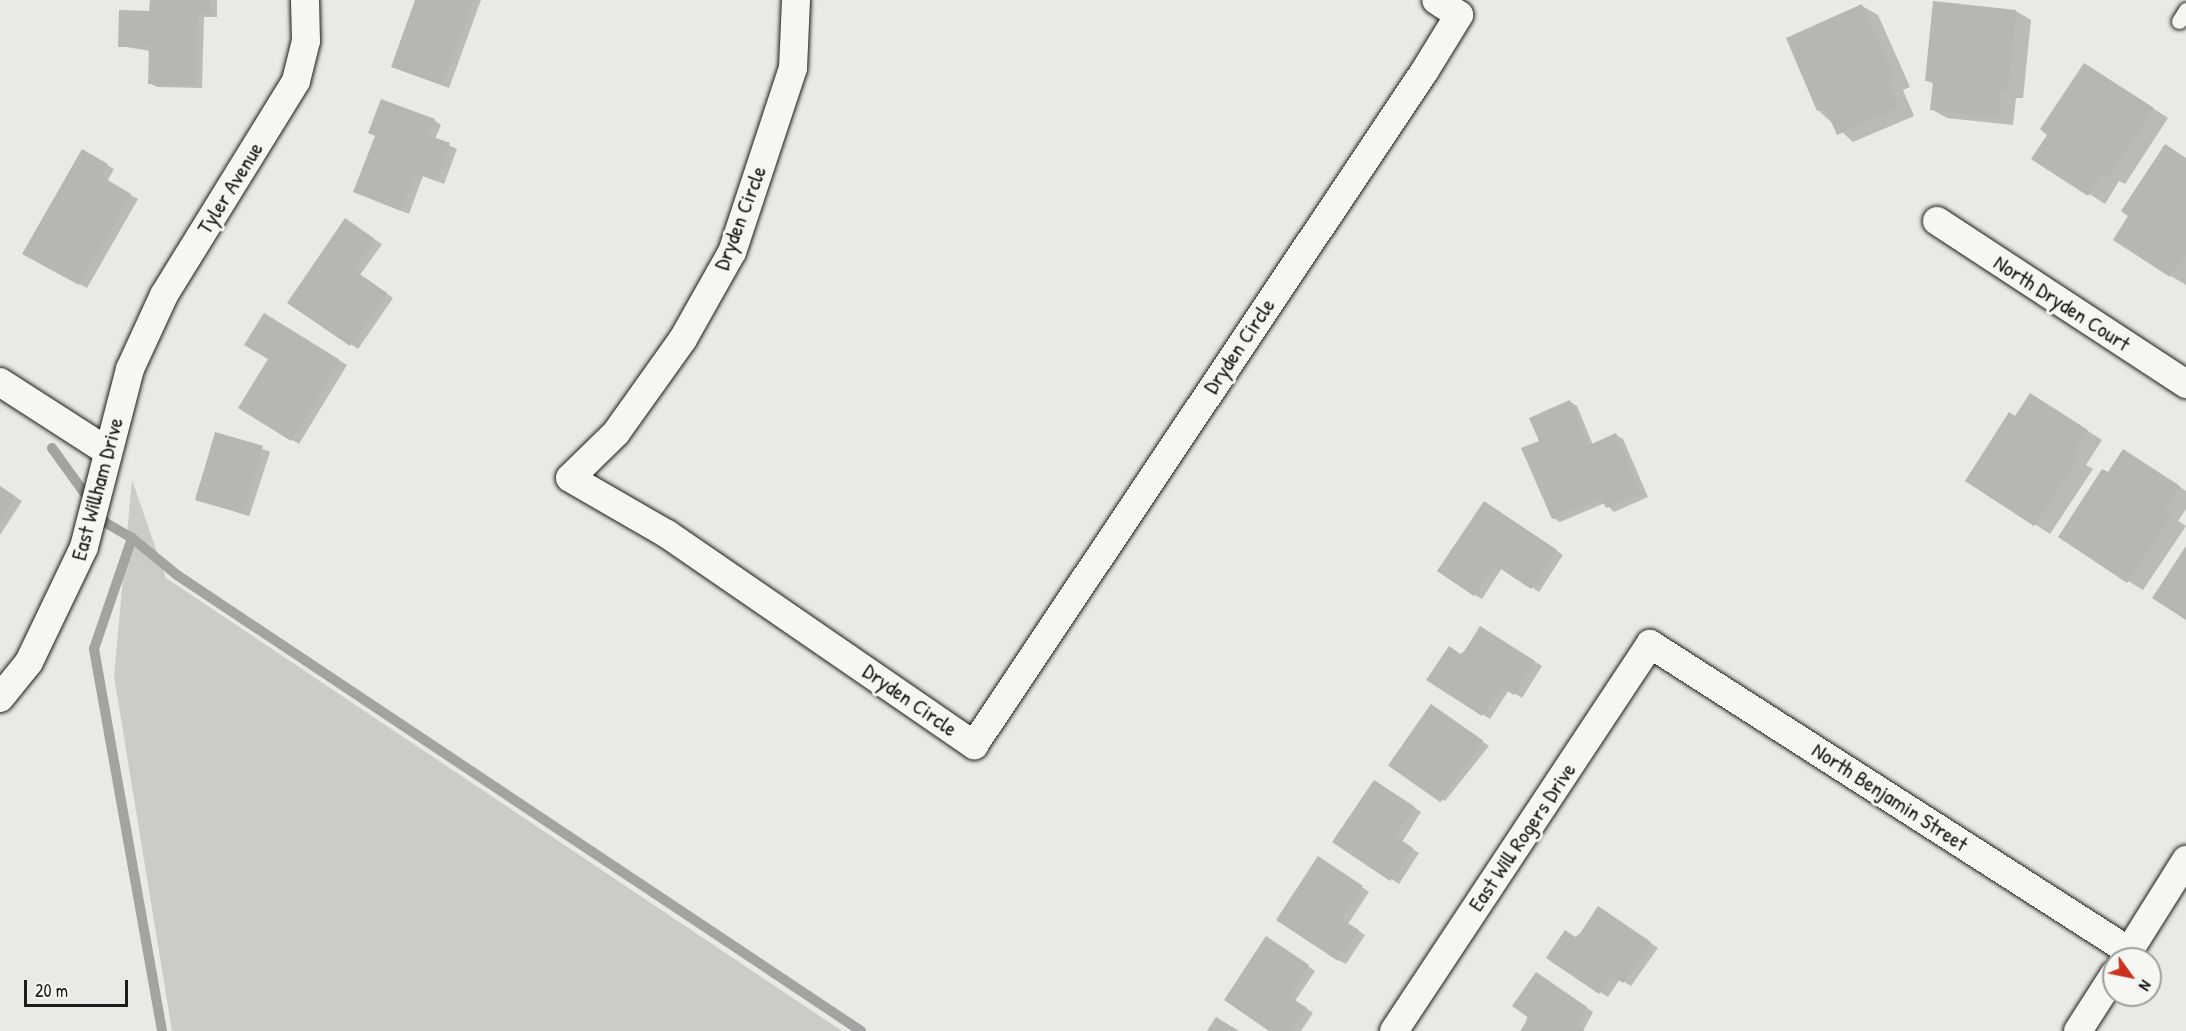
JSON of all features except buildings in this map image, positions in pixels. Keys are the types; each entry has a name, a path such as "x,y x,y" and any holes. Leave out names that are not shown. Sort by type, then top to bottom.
{"street":[{"name":"Tyler Avenue","path":"130,369 164,295 296,81 306,40 305,0"},
{"name":"Dryden Circle","path":"796,0 793,68 732,252 663,367 616,433 570,478 667,534 974,745 1425,72 1460,15 1436,0"},
{"name":"North Dryden Court","path":"1937,221 2186,384"},
{"name":"East Willham Drive","path":"0,698 29,662 60,604 84,547 130,369"},
{"path":"0,382 107,451"},
{"name":"North Benjamin Street","path":"1650,644 2115,947"},
{"name":"East Will Rogers Drive","path":"1394,1031 1650,644"},
{"path":"2132,947 2186,860"},
{"path":"2078,1031 2102,994"}],"shaded area":[{"path":"132,480 166,578 842,1031 172,1031 114,676"}],"waterway":[{"path":"52,448 106,523 132,538 94,649 162,1031"},
{"path":"132,538 177,575 861,1031"}]}
